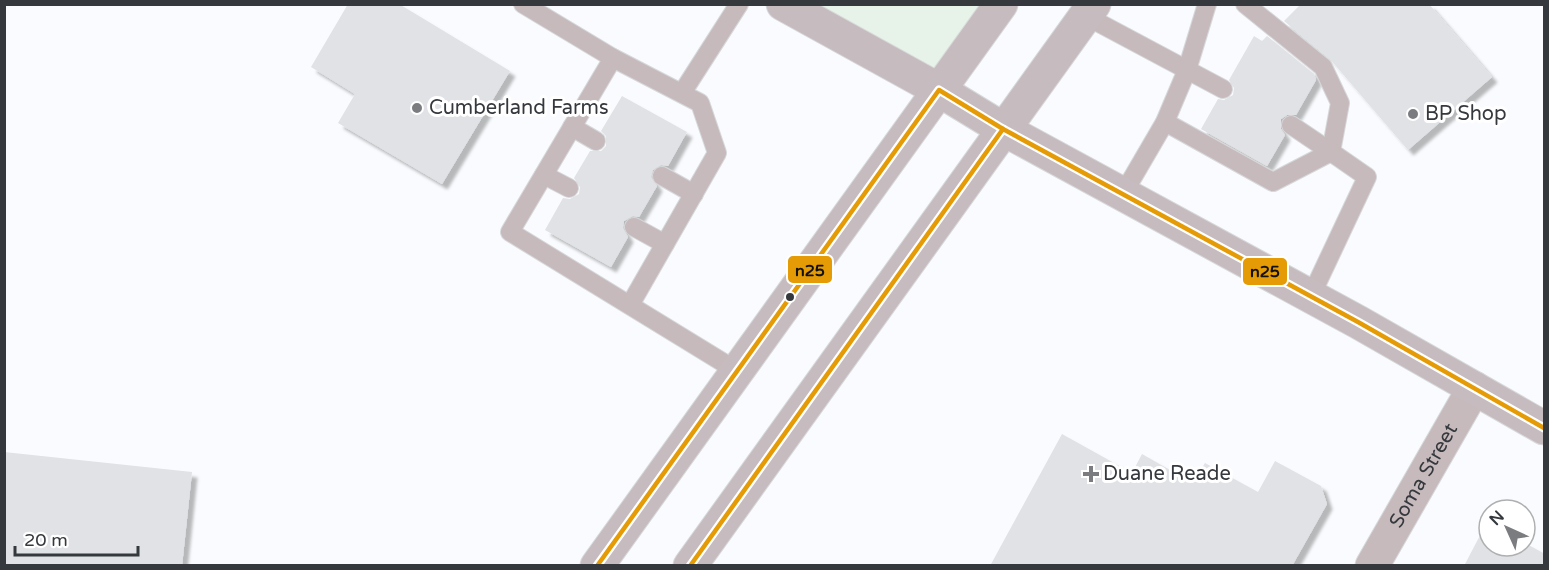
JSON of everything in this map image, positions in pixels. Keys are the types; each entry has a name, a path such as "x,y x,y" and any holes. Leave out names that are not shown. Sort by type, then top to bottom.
{"main road":[{"path":"783,4 939,90 1003,129 1311,296 1545,428"},
{"path":"597,566 1001,4"},
{"path":"690,566 1090,10"}],"street":[{"name":"Soma Street","path":"1372,566 1474,388"}],"lane":[{"path":"523,4 613,58 700,103 717,153 630,305"},
{"path":"682,93 739,4"},
{"path":"1123,194 1165,122 1187,70 1207,4"},
{"path":"1245,4 1323,67 1340,103 1331,152"},
{"path":"1090,10 1187,70 1223,89"},
{"path":"613,58 510,232 737,370"},
{"path":"1165,122 1273,182 1331,152"},
{"path":"1291,125 1367,177 1311,296"},
{"path":"572,127 596,141"},
{"path":"544,175 568,188"},
{"path":"662,176 694,194"},
{"path":"634,226 665,244"}],"shaded area":[{"path":"783,5 1001,5 939,90"}],"building":[{"name":"Cumberland Farms","path":"348,4 399,4 510,71 442,184 338,123 355,94 311,67"},
{"name":"BP Shop","path":"1301,4 1429,4 1492,77 1408,150 1330,59 1284,21"},
{"path":"1254,36 1262,41 1267,36 1314,74 1316,80 1296,115 1287,115 1281,119 1281,129 1285,135 1267,166 1201,129 1218,99 1224,100 1233,95 1234,88 1229,80"},
{"path":"622,96 687,132 668,166 661,165 653,170 651,177 657,186 639,217 633,216 624,221 623,228 628,237 611,267 545,230 563,198 570,199 579,194 580,187 574,178 590,151 601,151 606,146 606,136 601,131"},
{"path":"1062,434 1132,473 1142,454 1193,483 1205,463 1258,492 1275,461 1321,486 1327,504 1292,566 990,566"},
{"path":"4,452 192,472 182,566 4,566"},
{"path":"1477,541 1477,558 1537,558 1537,550 1545,554 1545,566 1464,566"}],"transit line":[{"name":"n25","path":"597,566 939,90 1003,129 1358,322 1544,428"},
{"name":"n25","path":"690,566 1003,129"}],"place":[{"name":"Cumberland Farms","path":"417,108"},
{"name":"BP Shop","path":"1413,114"},
{"name":"Duane Reade","path":"1091,474"}]}
